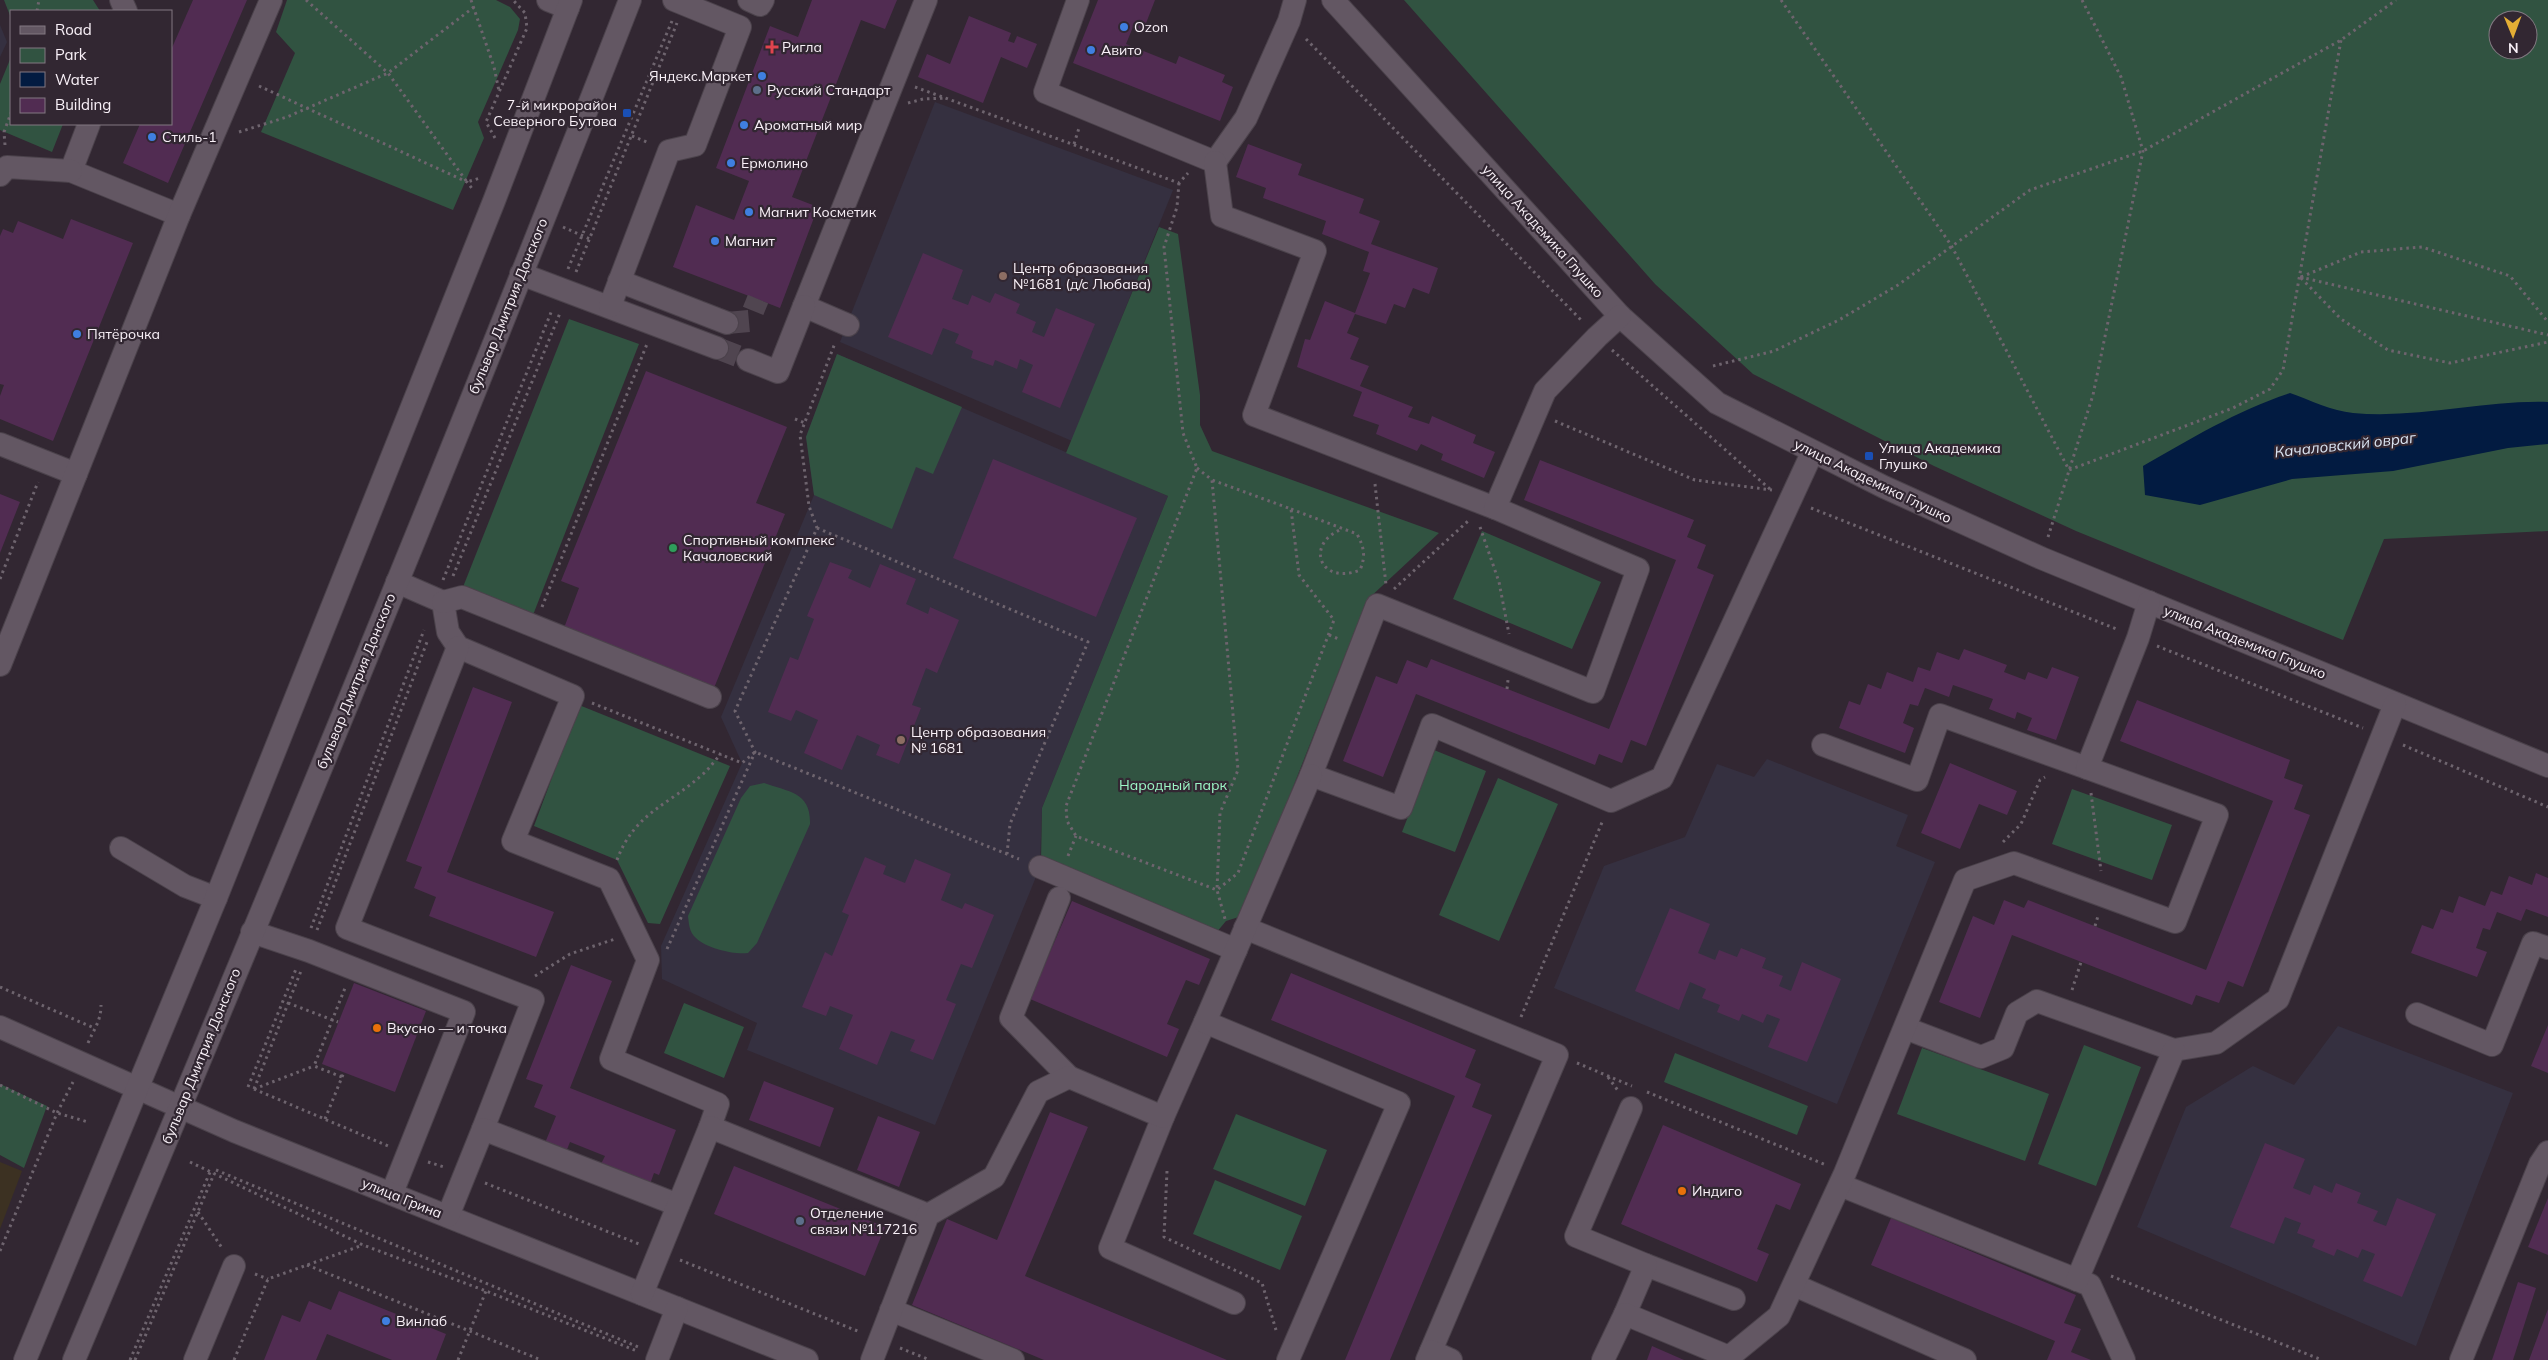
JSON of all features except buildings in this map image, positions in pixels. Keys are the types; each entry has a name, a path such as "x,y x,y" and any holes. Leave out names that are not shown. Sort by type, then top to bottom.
{"street":[{"path":"0,665 179,215 271,0"},
{"name":"бульвар Дмитрия Донского","path":"74,1360 397,582 630,0"},
{"path":"749,0 760,5 762,0"},
{"path":"748,360 778,372 896,80 926,0"},
{"path":"1078,0 1045,92 1210,160"},
{"path":"1210,160 1246,118 1289,21 1295,0"},
{"name":"улица Академика Глушко","path":"1332,0 1620,316 1717,404 1812,453 1983,533 2548,766"},
{"path":"610,306 668,151 695,145 740,27 680,2"},
{"path":"25,1360 216,898 494,201 562,3"},
{"path":"71,172 89,125"},
{"path":"1210,160 1222,216 1315,251 1254,415 1372,460 1485,511 1638,569 1593,692 1509,658 1382,600 1311,775 1163,1117 1110,1248 1234,1303"},
{"path":"3,171 71,172 179,215"},
{"path":"521,274 717,348"},
{"path":"620,281 727,323"},
{"path":"804,306 844,323"},
{"path":"1485,511 1536,413 1545,391 1620,316"},
{"path":"0,444 76,474"},
{"path":"1311,775 1401,808 1432,724 1611,801 1662,778 1812,453"},
{"path":"397,582 439,600 462,597 710,697"},
{"path":"439,600 448,632 458,647 573,696 513,841 609,879 648,960 611,1059 718,1104 642,1294"},
{"path":"2087,768 2138,638 2149,602"},
{"path":"448,1216 533,1000 347,928 458,647"},
{"path":"1905,1028 1981,1057 2003,1048 2017,1013 2037,1001 2174,1050 2216,1043 2278,999 2395,704"},
{"path":"1625,1314 1729,1359 1779,1316 1840,1185 1965,880 2014,864 2175,922 2217,815 1940,714 1917,780 1823,745"},
{"path":"121,848 185,886 216,898"},
{"path":"1040,868 1236,950"},
{"path":"1059,898 1011,1018 1069,1077 1163,1117"},
{"path":"1245,928 1316,947 1513,1038 1557,1055 1436,1357"},
{"path":"252,932 464,1012 392,1193"},
{"path":"2417,1014 2492,1045 2534,943 2548,948"},
{"path":"1205,1022 1399,1103 1288,1360"},
{"name":"улица Грина","path":"0,1027 234,1131 807,1360"},
{"path":"2077,1280 2174,1050"},
{"path":"876,1350 928,1215 994,1177 1038,1092 1069,1077"},
{"path":"1631,1108 1576,1236 1734,1299"},
{"path":"710,1127 928,1215"},
{"path":"482,1129 678,1206"},
{"path":"2461,1360 2540,1164 2548,1152"},
{"path":"1840,1185 2090,1285 2124,1360"},
{"path":"1604,1360 1646,1265"},
{"path":"195,1360 234,1266"},
{"path":"1794,1285 1965,1360"},
{"path":"657,1358 677,1308"},
{"path":"891,1310 1013,1360"}],"path":[{"path":"306,0 388,73 477,194"},
{"path":"471,0 494,67 499,92"},
{"path":"497,141 486,122 527,28 525,13 513,0"},
{"path":"1781,0 1951,245 2069,470"},
{"path":"2046,542 2093,395 2143,151 2121,77 2082,0"},
{"path":"1713,366 1774,351 1839,320 1898,285 1951,245 2030,190 2143,151 2341,40 2396,0"},
{"path":"254,1089 439,600 680,2"},
{"path":"439,600 680,2"},
{"path":"216,126 239,132 307,108 388,73 474,7"},
{"path":"2069,470 2233,408 2270,389 2283,370 2341,40"},
{"path":"896,80 1179,182"},
{"path":"269,91 467,182 483,177"},
{"path":"3,171 4,132 10,115"},
{"path":"1179,182 1210,160"},
{"path":"1179,182 1177,207 1164,247 1183,433 1197,468 1212,480 1357,534 1363,546 1364,560 1360,570 1348,575 1334,574 1323,565 1320,552 1324,540 1332,533 1342,529"},
{"path":"2300,277 2361,252 2422,247 2510,276 2548,322"},
{"path":"2300,277 2548,335"},
{"path":"2300,277 2341,319 2388,350 2450,363 2548,342"},
{"path":"535,627 654,323"},
{"path":"844,323 800,435 809,506 817,528 735,712 755,752 1040,868"},
{"path":"1536,413 1695,480 1772,490"},
{"path":"795,419 805,423"},
{"path":"1372,460 1382,600"},
{"path":"0,579 46,462"},
{"path":"1197,468 1066,806 1067,821 1076,836 1217,890"},
{"path":"1212,480 1238,770 1220,813 1217,890 1226,921 1235,931 1236,950"},
{"path":"1217,890 1238,873 1334,620 1299,575 1291,509"},
{"path":"1382,600 1485,511 1510,637 1507,689"},
{"path":"817,528 1088,642 1010,824 1007,854"},
{"path":"248,1087 306,951 429,638"},
{"path":"573,696 742,763 755,752"},
{"path":"666,952 755,752"},
{"path":"609,879 624,842 642,819 704,774 721,754"},
{"path":"2087,768 2104,898 2096,926"},
{"path":"2000,845 2021,824 2040,780"},
{"path":"1513,1038 1611,801"},
{"path":"510,991 570,954 635,933"},
{"path":"2064,1011 2081,962"},
{"path":"314,1066 352,969"},
{"path":"0,987 94,1028"},
{"path":"288,1003 338,1022"},
{"path":"0,1251 57,1113 94,1028 101,1018 101,1005"},
{"path":"1557,1055 1608,1076"},
{"path":"254,1089 314,1066 342,1077"},
{"path":"325,1119 344,1072"},
{"path":"0,1085 57,1113 88,1122"},
{"path":"254,1089 408,1154 659,1252 876,1350 930,1360"},
{"path":"1152,1144 1167,1170 1164,1237 1262,1283 1276,1331"},
{"path":"190,1162 657,1358"},
{"path":"130,1360 210,1172"},
{"path":"135,1360 215,1172"},
{"path":"215,1172 363,1245 657,1358"},
{"path":"198,1212 234,1266"},
{"path":"234,1360 268,1279 363,1245"},
{"path":"308,1265 541,1360"},
{"path":"458,1360 486,1291"}],"shaded area":[{"path":"0,25 7,42 0,57"},
{"name":"Центр образования №1681 (д/с Любава)","path":"935,102 1173,190 1072,441 840,342"},
{"name":"Центр образования № 1681","path":"837,354 1168,496 1042,808 1040,867 935,1125 747,1050 757,1023 662,979 661,946 742,763 721,717 814,495 806,437"},
{"path":"1767,759 1908,815 1896,846 1935,862 1837,1104 1554,988 1604,866 1685,837 1717,764 1754,777"},
{"path":"2338,1026 2513,1093 2416,1346 2137,1227 2186,1107 2253,1066 2294,1085"},
{"path":"0,1162 22,1171 0,1229"}],"green space":[{"path":"4,0 93,0 99,10 10,10 10,15"},
{"path":"287,0 496,0 510,7 520,19 518,30 478,122 484,138 453,210 261,132 295,53 276,32"},
{"path":"1404,0 2548,0 2548,531 2384,539 2343,640 2076,531 1934,466 1753,374 1655,284"},
{"path":"10,59 10,125 63,125 52,152 0,130 0,84"},
{"name":"Народный парк","path":"1159,227 1178,234 1200,395 1200,425 1212,451 1439,533 1367,600 1242,916 1226,921 1216,933 1041,861 1042,808 1168,496 1066,453"},
{"path":"569,319 639,344 533,615 463,587"},
{"path":"837,354 962,407 933,474 916,467 892,529 814,495 806,437"},
{"path":"1482,531 1601,582 1572,649 1453,599"},
{"path":"579,705 730,766 660,924 648,923 617,860 534,826"},
{"path":"1434,750 1486,771 1455,852 1402,832"},
{"path":"1498,778 1558,804 1499,941 1439,915"},
{"path":"764,783 790,791 802,799 807,805 810,824 757,943 748,953 720,950 706,945 694,936 690,928 688,916 741,798 750,786"},
{"path":"2072,789 2172,825 2152,880 2052,844"},
{"path":"684,1003 744,1027 724,1078 664,1053"},
{"path":"2084,1045 2141,1067 2096,1186 2038,1164"},
{"path":"1922,1048 2049,1094 2025,1161 1897,1114"},
{"path":"1675,1053 1808,1106 1797,1135 1664,1082"},
{"path":"0,1084 47,1106 24,1168 0,1155"},
{"path":"1236,1114 1327,1150 1305,1206 1213,1169"},
{"path":"1215,1180 1302,1216 1280,1270 1193,1234"}],"water":[{"name":"Качаловский овраг","path":"2290,393 2337,410 2377,414 2402,414 2499,404 2548,402 2548,444 2508,448 2393,471 2292,479 2200,505 2145,495 2143,466 2233,416"}],"tunnel":[{"path":"727,323 749,321 758,299"},
{"path":"717,348 748,360"}],"place":[{"name":"Ozon","path":"1124,27"},
{"name":"Ригла","path":"772,47"},
{"name":"Авито","path":"1091,50"},
{"name":"Яндекс.Маркет","path":"762,76"},
{"name":"Русский Стандарт","path":"757,90"},
{"name":"7-й микрорайон Северного Бутова","path":"627,113"},
{"name":"Ароматный мир","path":"744,125"},
{"name":"Стиль-1","path":"152,137"},
{"name":"Ермолино","path":"731,163"},
{"name":"Магнит Косметик","path":"749,212"},
{"name":"Магнит","path":"715,241"},
{"name":"Центр образования №1681 (д/с Любава)","path":"1003,276"},
{"name":"Пятёрочка","path":"77,334"},
{"name":"Улица Академика Глушко","path":"1869,456"},
{"name":"Спортивный комплекс Качаловский","path":"673,548"},
{"name":"Центр образования № 1681","path":"901,740"},
{"name":"Вкусно — и точка","path":"377,1028"},
{"name":"Индиго","path":"1682,1191"},
{"name":"Отделение связи №117216","path":"800,1221"},
{"name":"Винлаб","path":"386,1321"}]}
